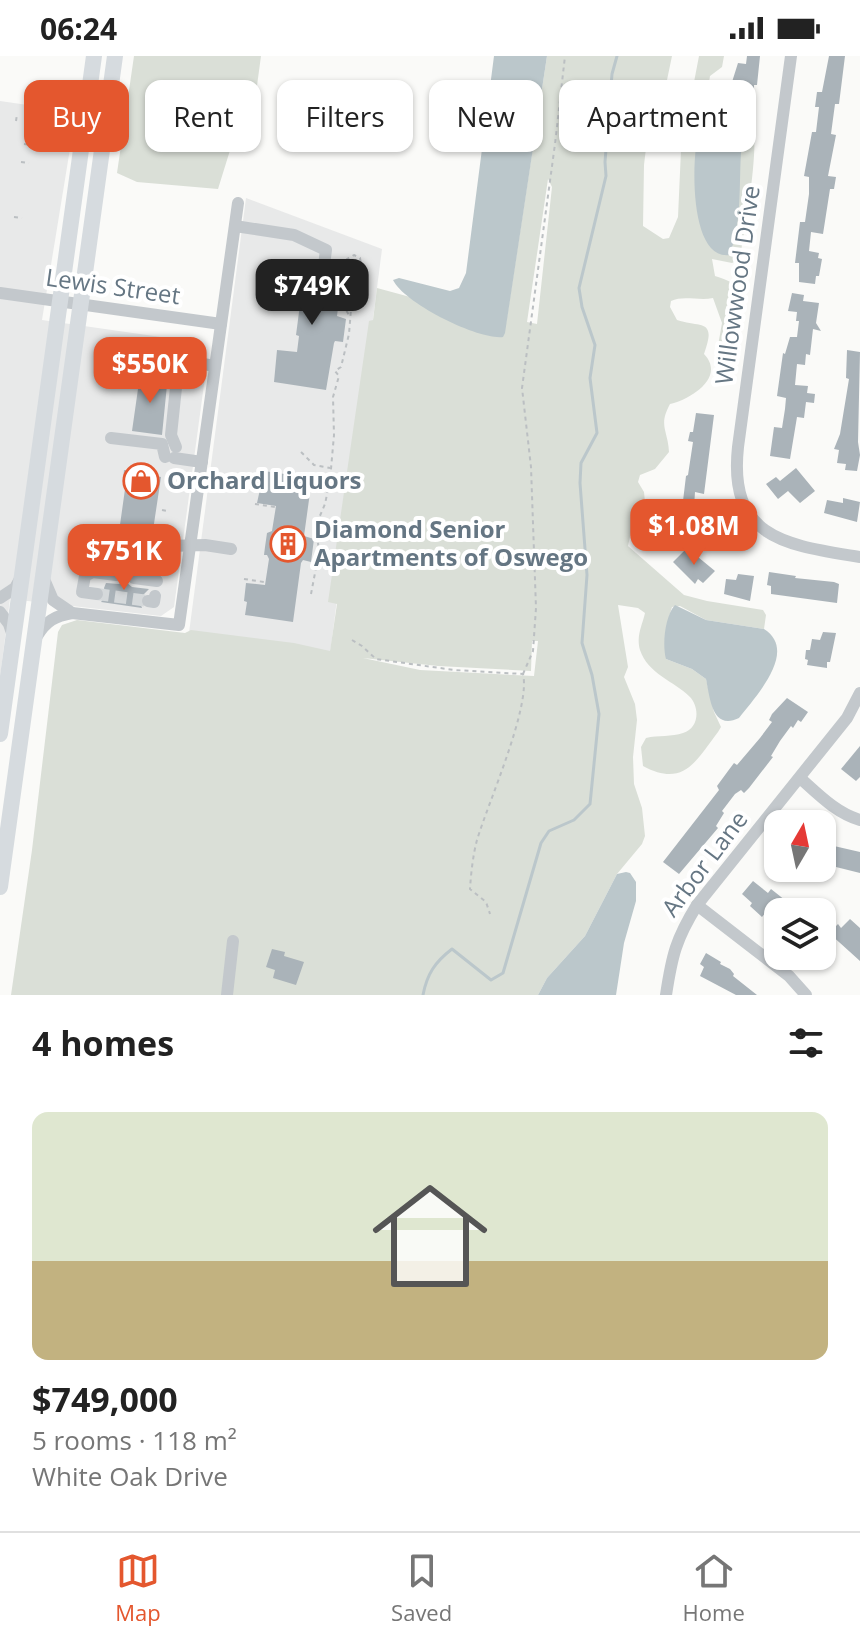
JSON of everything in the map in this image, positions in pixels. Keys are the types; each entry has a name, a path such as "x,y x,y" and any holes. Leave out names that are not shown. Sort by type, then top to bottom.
{"main road":[{"path":"0,734 94,56"},
{"path":"0,887 115,56"}],"street":[{"name":"Willowwood Drive","path":"752,518 739,488 737,456 791,56"},
{"path":"35,641 43,625 55,616 72,613 179,625 238,203"},
{"path":"235,226 294,235 326,250 324,265"},
{"name":"Lewis Street","path":"0,293 221,324"},
{"path":"191,362 215,366"},
{"path":"122,363 171,370 177,378 172,454"},
{"path":"111,438 162,444 172,454 202,462"},
{"path":"735,530 752,518 779,540 799,547 860,557"},
{"path":"167,546 231,549"},
{"path":"97,594 82,592 85,576 94,565 117,568"},
{"path":"135,571 158,574"},
{"path":"0,598 15,588 22,574"},
{"path":"44,576 53,600 72,613"},
{"path":"0,612 9,624 13,638"},
{"name":"Arbor Lane","path":"666,995 673,952 697,905 847,718 860,693"},
{"path":"800,778 838,809 860,820"},
{"path":"697,905 789,976 806,995"},
{"path":"227,995 233,941"}],"path":[{"path":"490,914 486,902 470,889 471,876 477,841 520,706 523,674 533,651 536,608 531,467 522,388 565,56"},
{"path":"16,121 17,114"},
{"path":"21,162 29,163"},
{"path":"14,217 22,218"},
{"path":"311,594 319,552 316,525 328,495 334,435 333,397 339,376 335,371 341,367 349,334 353,284 361,261 354,255 349,257 342,307 350,317"},
{"path":"301,452 314,465 330,468"},
{"path":"255,504 275,507"},
{"path":"162,510 167,511"},
{"path":"113,538 114,533"},
{"path":"244,579 263,584"},
{"path":"352,640 376,659 454,670 523,674"}],"shaded area":[{"path":"134,56 261,56 258,80 145,80 145,152 229,152 218,189 137,182 117,173 120,152 129,152 129,90"},
{"path":"494,56 547,56 543,82 491,80"},
{"path":"547,56 672,56 667,80 559,80 559,152 646,152 643,226 663,239 669,238 678,217 681,152 754,152 740,259 732,263 712,259 715,276 733,284 740,300 732,363 720,362 716,357 722,323 713,298 671,301 670,307 677,320 704,326 707,330 708,343 704,354 711,371 703,386 670,404 666,411 664,423 669,452 655,469 640,475 638,482 645,502 635,513 628,546 684,595 763,610 766,615 764,629 706,620 680,606 672,607 666,659 692,669 706,679 721,727 703,753 679,773 657,772 643,766 641,747 646,738 688,730 695,722 695,707 684,691 655,671 644,658 639,640 645,613 638,608 618,605 628,667 624,677 635,704 637,720 634,784 642,808 645,836 617,874 585,936 547,978 538,995 11,995 58,632 62,625 77,620 185,633 191,630 294,643 330,651 337,604 328,602 369,321 373,320 377,288 506,323 532,152 543,152 543,82","holes":["548,179 552,187 537,324 527,322","532,641 538,641 534,676 420,670 363,658 531,671"]},
{"path":"699,56 724,56 722,67 709,80 694,80"},
{"path":"0,101 24,104 24,152 69,152 42,320 196,342 205,350 205,377 174,607 161,616 10,599 0,677"},
{"path":"482,152 532,152 503,337 477,333 443,318 411,299 393,280 399,278 450,291 459,288 466,273"},
{"path":"696,152 741,152 738,219 729,255 716,252 706,241 699,223"},
{"path":"246,198 382,249 330,654 189,633"},
{"path":"675,605 706,620 764,629 774,638 776,661 771,674 739,718 730,721 718,716 711,703 706,679 692,669 666,659 665,630"},
{"path":"626,872 636,882 636,901 624,943 616,995 538,995 547,978 585,936 617,874"}],"building":[{"path":"747,56 760,56 757,85 756,80 733,80 738,63 746,64"},
{"path":"829,56 845,56 839,104 835,104 831,134 836,135 828,176 836,177 834,189 830,189 823,234 811,232 809,251 819,253 818,258 822,259 815,284 799,282 799,263 795,263 800,222 805,222 809,194 809,177 804,176 812,132 816,132 817,92 822,92"},
{"path":"291,262 315,265 322,274 332,268 343,269 337,316 346,319 343,342 334,343 326,390 274,382 277,350 297,352 301,297 285,294"},
{"path":"792,293 804,295 803,301 819,303 816,323 821,331 813,329 810,355 806,354 805,365 797,364 795,385 808,386 807,393 815,394 814,403 806,402 804,418 797,417 790,459 770,456 774,427 782,428 785,409 786,398 777,396 783,353 790,337 797,337 797,312 788,311"},
{"path":"847,350 860,352 860,455 857,471 845,470 846,464 837,463 839,450 834,449 840,434 849,379 846,378"},
{"path":"140,375 166,378 162,435 132,431"},
{"path":"696,413 714,415 704,494 695,492 692,537 669,529 675,500 683,501 693,442 688,441"},
{"path":"796,468 815,491 800,503 788,491 778,499 766,484 776,477 780,481"},
{"path":"124,470 161,477 152,537 119,532 126,482 123,481"},
{"name":"Diamond Senior Apartments of Oswego","path":"264,471 312,478 304,536 314,539 311,562 303,560 301,563 293,622 245,615 246,583 265,585 269,559 264,555 265,547 267,533 272,531 276,506 257,503"},
{"path":"843,498 860,502 857,522 824,513 827,500 843,503"},
{"path":"687,548 715,571 703,583 698,579 695,584 673,562"},
{"path":"126,558 129,558 127,564 130,570 125,576 126,582 132,587 149,589 139,599 142,608 101,602 106,596 106,583 119,584 124,580 122,569"},
{"path":"769,572 839,584 837,603 771,594 771,586 767,585"},
{"path":"738,574 754,576 750,601 724,594 726,579 736,580"},
{"path":"823,632 836,633 830,662 827,662 827,668 807,665 806,650 810,650 812,639 820,640"},
{"path":"787,698 808,712 801,722 798,720 793,728 791,726 773,757 749,788 744,793 741,790 735,794 722,811 724,813 716,826 718,828 679,874 663,862 719,790 717,786 734,763 737,765 760,738 772,722 769,720 772,714"},
{"path":"860,746 860,777 856,781 841,769"},
{"path":"836,846 860,852 860,873 836,867"},
{"path":"753,881 768,893 771,889 782,898 764,898 762,917 742,894"},
{"path":"850,919 860,928 860,961 836,939 836,926 838,924 841,928"},
{"path":"272,949 304,962 296,985 273,978 275,970 266,967"},
{"path":"706,953 730,969 733,976 757,995 736,995 700,976 704,967 700,964"}],"waterway":[{"path":"423,995 433,969 452,949 491,980 503,973 541,843 549,831 574,820 590,804 599,714 582,643 587,575 580,483 581,463 597,433 590,378 595,345 579,288 606,176 612,74 617,56"}],"tunnel":[{"path":"117,568 135,571"},
{"path":"97,594 148,601"}],"place":[{"name":"Orchard Liquors","path":"141,481"},
{"name":"Diamond Senior Apartments of Oswego","path":"288,544"}]}
